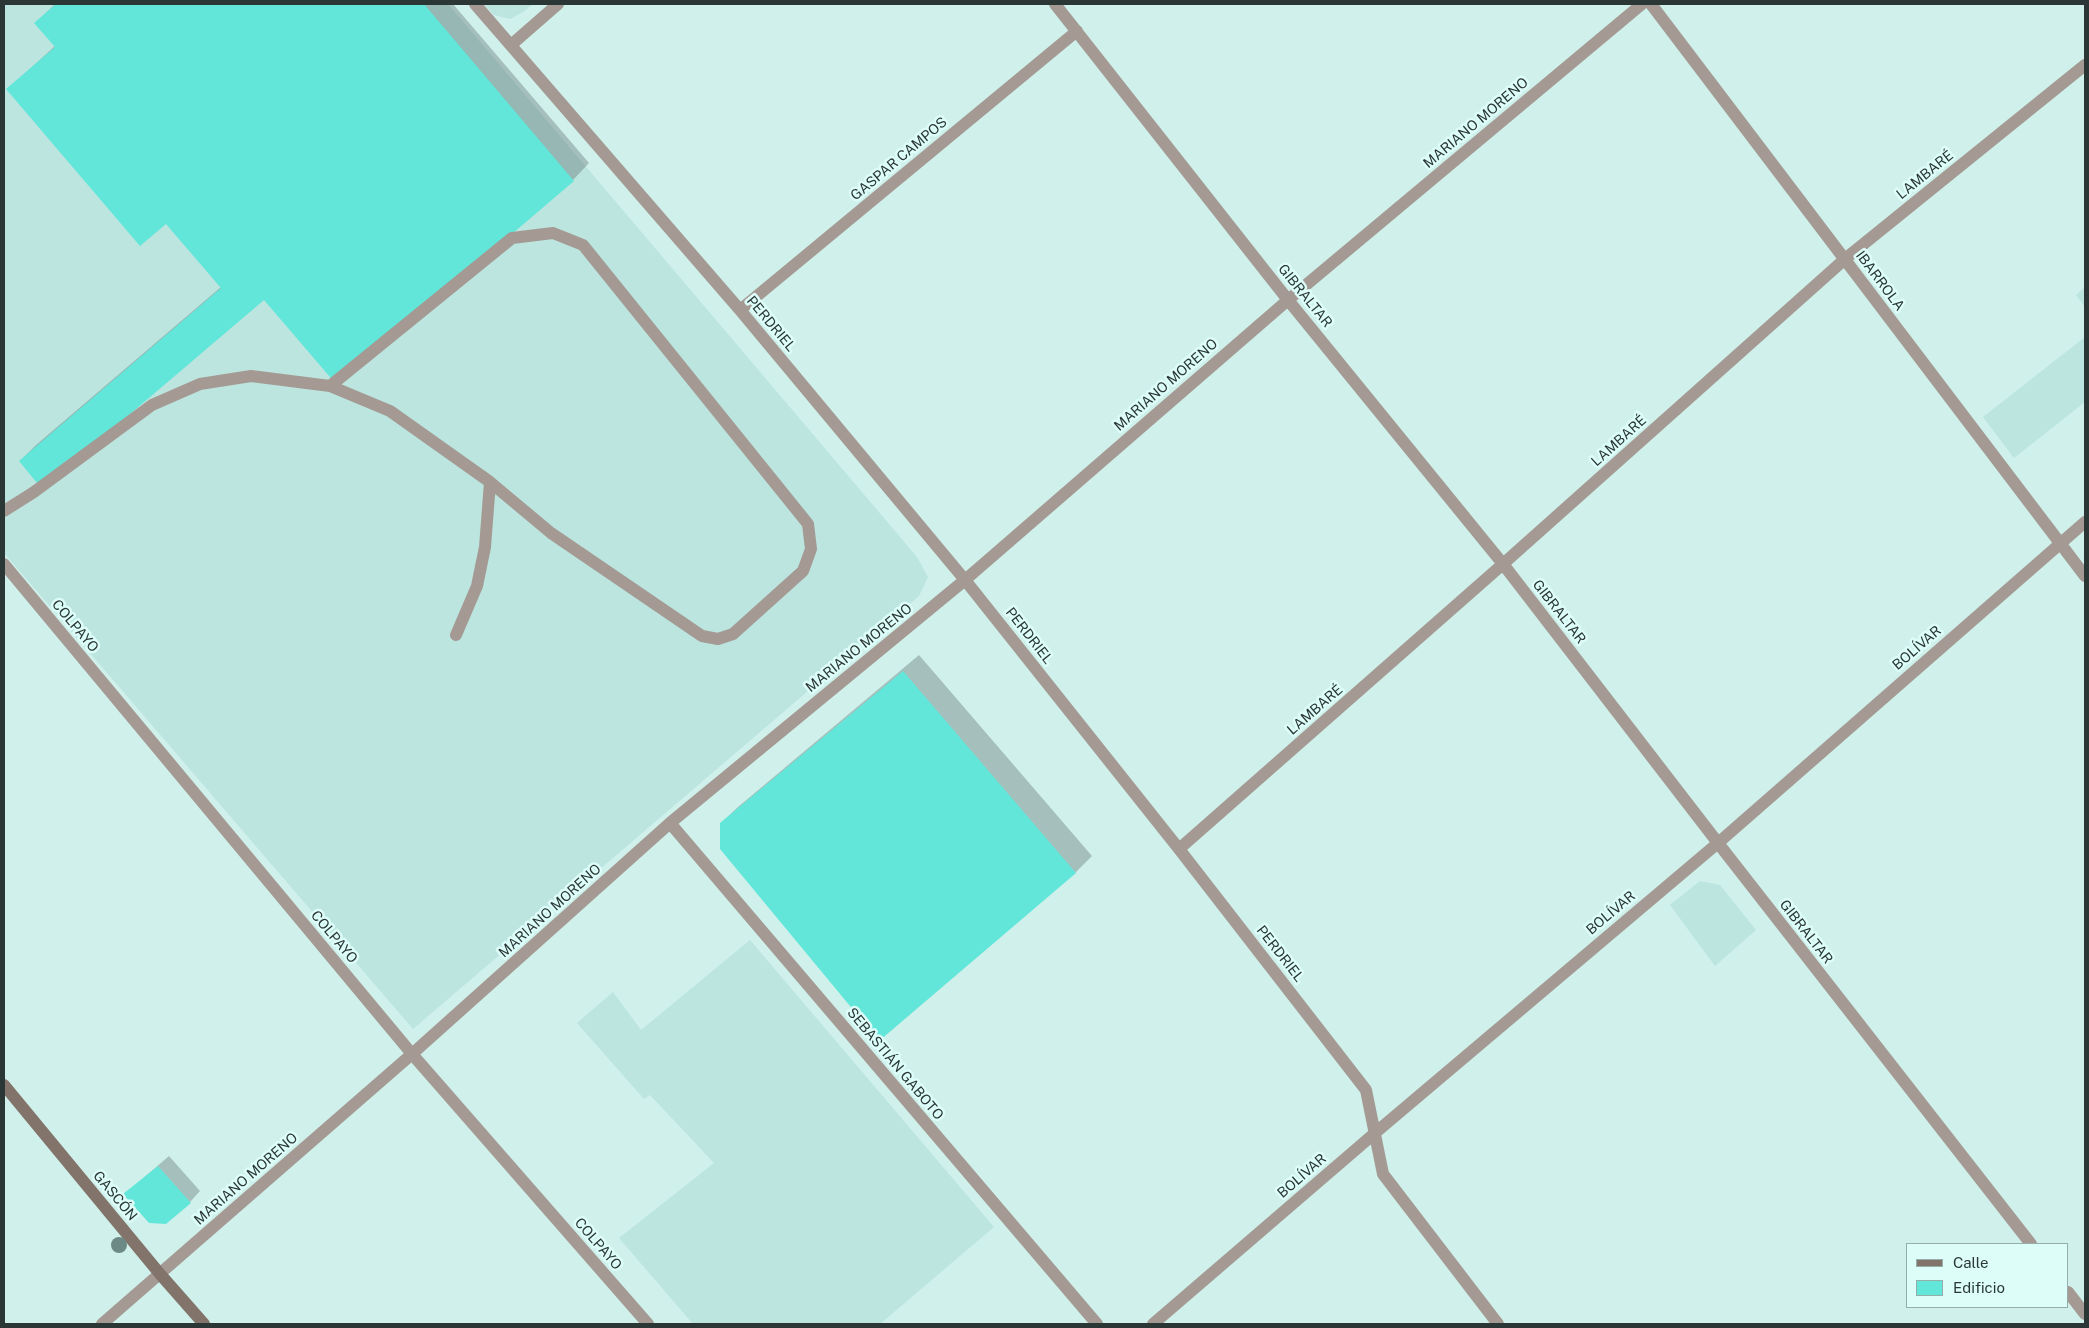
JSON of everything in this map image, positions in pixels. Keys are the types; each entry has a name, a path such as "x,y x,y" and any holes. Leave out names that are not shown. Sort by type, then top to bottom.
{"street":[{"name":"PERDRIEL","path":"476,4 740,310 965,580 1179,849 1366,1090 1383,1174 1498,1324"},
{"path":"511,45 558,4"},
{"name":"GIBRALTAR","path":"1055,4 1288,300 1503,564 2030,1243"},
{"name":"MARIANO MORENO","path":"102,1324 412,1054 670,823 965,580 1288,300 1642,4"},
{"name":"IBARROLA","path":"1651,4 2085,576"},
{"name":"GASPAR CAMPOS","path":"740,310 1077,31"},
{"name":"LAMBARÉ","path":"1179,849 1503,564 1845,259 2085,65"},
{"path":"4,511 34,492 152,405 200,384 251,376 330,386 390,411 490,482 551,533 702,636 718,639 732,634 803,571 810,549 808,524 582,245 553,232 512,238 330,386"},
{"path":"456,635 477,586 484,547 490,482"},
{"name":"BOLÍVAR","path":"1153,1324 1375,1133 1718,843 2085,522"},
{"name":"COLPAYO","path":"4,564 412,1054 648,1324"},
{"name":"SEBASTIÁN GABOTO","path":"670,823 1097,1324"},
{"name":"GASCÓN","path":"4,1085 160,1274 204,1324"},
{"path":"2069,1293 2085,1314"}],"shaded area":[{"path":"4,4 448,4 917,557 928,577 919,596 413,1029 4,553"},
{"path":"484,4 533,4 510,19 494,15"},
{"path":"2085,287 2085,307 2076,295"},
{"path":"2085,337 2085,402 2014,458 1983,417"},
{"path":"1700,881 1720,885 1756,930 1715,966 1670,905"},
{"path":"750,940 994,1227 880,1324 693,1324 619,1238 714,1163 650,1095 644,1099 577,1023 613,992 641,1030"}],"building":[{"path":"56,4 424,4 574,181 336,384 264,300 42,489 19,461 221,288 166,224 140,246 6,89 55,47 34,23"},
{"path":"903,671 1076,873 879,1041 720,849 720,823"},
{"path":"158,1166 191,1203 166,1224 149,1223 123,1194"}]}
